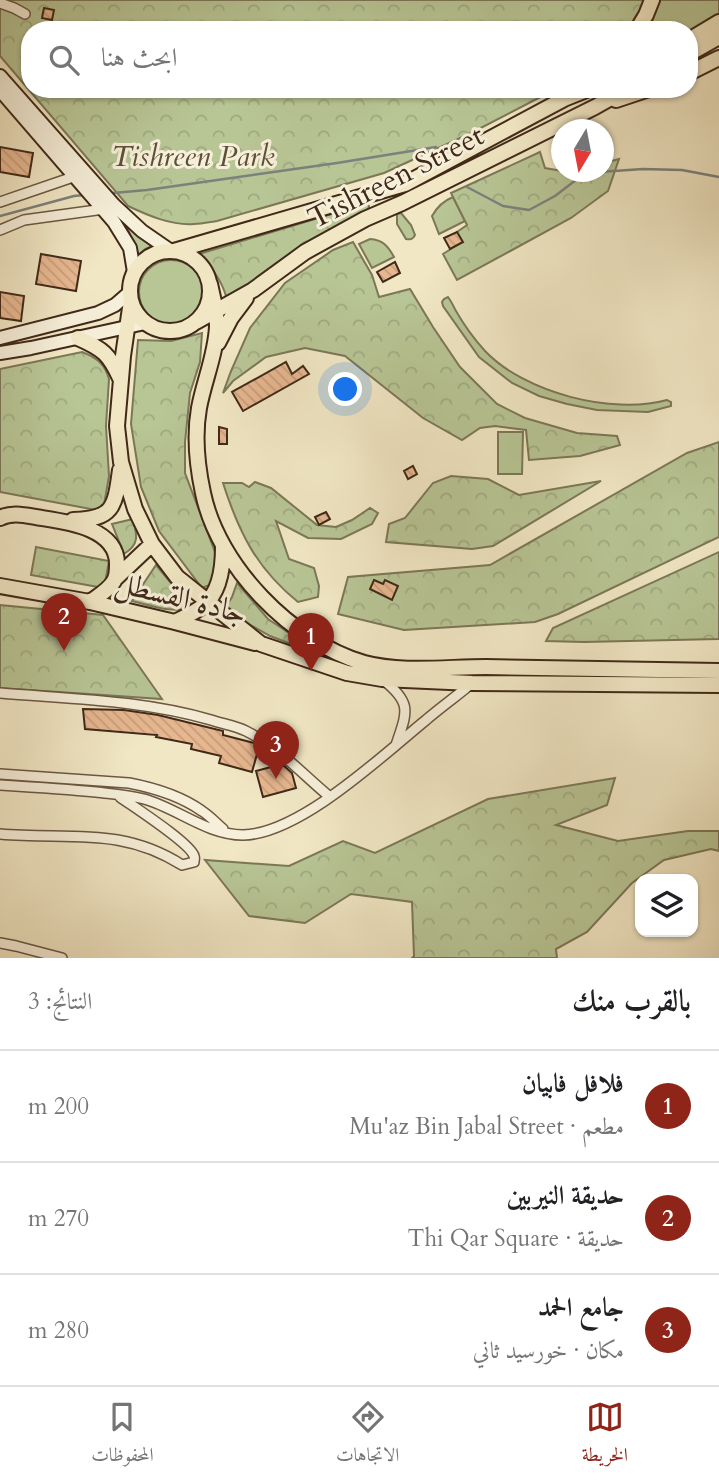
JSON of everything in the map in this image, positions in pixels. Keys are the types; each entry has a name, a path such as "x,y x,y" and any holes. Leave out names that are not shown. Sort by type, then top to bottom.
{"main road":[{"path":"642,21 652,0"},
{"path":"698,35 719,22"},
{"path":"698,49 719,37"},
{"path":"698,68 719,58"},
{"path":"0,76 114,205 142,231 173,251 187,255 205,272 216,311 216,337 198,412 197,440 204,496 223,547 252,586 284,618 318,643 365,663 391,667 719,671"},
{"path":"0,90 114,222 130,248 134,272"},
{"name":"Tishreen Street","path":"196,322 253,290 305,252 365,219 610,98"},
{"path":"595,107 622,98"},
{"name":"Tishreen Street","path":"173,251 405,184 564,99"},
{"path":"173,251 151,256 141,263 131,282 117,426 121,462 142,527 177,577 261,644"},
{"path":"130,297 134,310 145,323 165,331 176,331 187,328 203,314 208,305 210,284"},
{"path":"212,357 231,318 253,290"},
{"path":"0,338 91,315 130,297"},
{"path":"0,353 145,323"},
{"path":"78,338 104,352 121,380"},
{"path":"59,521 91,520 106,514 114,503 121,462"},
{"path":"0,518 11,514 59,521 102,536 115,551 115,579"},
{"path":"90,602 152,544"},
{"path":"175,622 208,602 223,564 223,547"},
{"name":"جادة القسطل","path":"0,586 90,602 175,622 261,644 347,673 382,679 472,684 719,685"}],"street":[{"path":"0,4 25,14"},
{"path":"0,202 76,176"},
{"path":"0,230 24,220 104,209"},
{"path":"382,679 401,696 406,711 396,747"},
{"path":"0,785 115,794 143,799 193,822 228,833 256,834 302,815 330,797 472,684"},
{"path":"0,693 147,706 193,715 244,730 271,745 330,797"},
{"path":"0,774 129,783 154,789 201,810 228,833"},
{"path":"0,834 87,836 125,841 164,854 182,865 194,862 192,852 173,833 115,794"},
{"path":"0,943 61,958"}],"green space":[{"name":"Tishreen Park","path":"0,0 645,0 635,21 21,21 21,81 0,56"},
{"path":"659,0 719,0 719,14 698,27 698,21 651,21"},
{"name":"Tishreen Park","path":"36,98 539,98 384,173 217,221 200,224 177,223 128,206"},
{"path":"540,152 545,168 551,169 551,182 611,182 608,191 571,218 457,280 443,254 462,242 457,232 467,225 451,193"},
{"path":"619,159 614,174 614,160"},
{"path":"453,197 465,221 439,234 432,216 446,200"},
{"path":"368,203 367,211 233,295 226,296 215,274 199,254"},
{"path":"401,213 411,225 415,235 412,239 406,239 397,224 397,214"},
{"path":"127,227 154,246 145,249 139,256"},
{"path":"370,239 385,244 394,257 372,268 359,244"},
{"path":"353,242 372,275 379,297 410,289 460,367 497,404 525,418 577,433 617,436 620,445 580,456 529,460 526,430 495,426 480,428 462,440 423,418 345,356 305,348 266,357 233,381 223,393 250,328 285,283 333,250"},
{"path":"171,260 189,266 197,274 203,292 197,310 189,318 171,324 153,318 145,310 139,292 145,274 153,266"},
{"path":"448,297 466,327 485,351 502,366 523,378 570,397 596,402 621,405 667,400 671,402 671,406 648,412 597,410 539,396 512,383 479,357 443,306 442,302"},
{"path":"202,333 200,362 190,393 185,473 218,560 212,584 202,588 159,531 141,487 131,424 138,340 171,341"},
{"path":"82,352 99,362 109,379 106,426 109,476 104,505 96,510 0,492 0,369"},
{"path":"498,432 523,432 522,474 498,474"},
{"path":"719,442 719,537 558,614 535,622 404,630 338,614 348,577 490,565 687,453"},
{"path":"451,476 488,479 519,495 601,481 493,546 472,549 386,542 389,524 405,518 433,483"},
{"path":"255,482 271,488 317,525 336,527 370,508 378,513 372,524 341,539 308,538 276,521 289,559 314,568 319,586 318,597 298,602 271,577 251,549 223,483 242,483 249,487"},
{"path":"133,519 135,543 124,554 112,524"},
{"path":"36,547 109,561 104,588 31,575"},
{"path":"719,552 719,639 546,641 553,628"},
{"path":"156,565 194,607 170,609 132,601"},
{"path":"237,583 268,619 306,644 332,656 270,636 224,610"},
{"path":"0,605 103,615 162,699 0,688"},
{"path":"615,778 607,805 556,825 618,841 688,831 719,831 719,851 711,849 664,860 645,874 635,874 635,881 587,932 556,949 557,958 412,958 412,902 351,894 305,923 249,916 205,860 289,866 343,841 375,853 488,799"}],"building":[{"path":"44,8 54,10 52,20 42,18"},
{"path":"0,147 33,153 29,177 0,172"},
{"path":"457,232 463,242 450,249 444,238"},
{"path":"41,254 81,261 76,291 36,284"},
{"path":"395,262 400,273 383,282 377,272"},
{"path":"0,292 24,296 21,321 0,318"},
{"path":"286,362 292,374 303,366 309,374 243,411 232,392"},
{"path":"219,427 227,429 227,444 219,444"},
{"path":"413,466 417,474 408,479 404,471"},
{"path":"326,512 330,519 319,525 315,517"},
{"path":"374,580 383,584 385,580 398,586 392,600 370,589"},
{"path":"83,709 124,710 158,715 223,731 223,735 254,743 259,747 252,772 219,763 221,756 191,749 192,744 156,737 157,735 85,729"},
{"path":"282,764 292,773 296,788 263,797 256,771"}],"waterway":[{"path":"113,193 436,147"},
{"path":"467,187 503,206 529,210 555,196 585,173 643,169 682,170 719,177"},
{"path":"0,216 84,195"}],"place":[{"name":"حديقة النيربين","path":"64,651"},
{"name":"فلافل فابيان","path":"311,671"},
{"name":"جامع الحمد","path":"276,779"}]}
